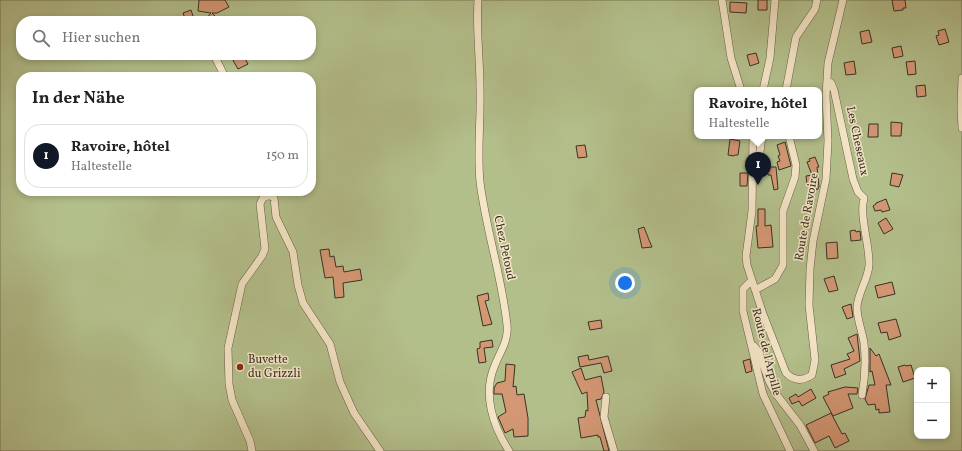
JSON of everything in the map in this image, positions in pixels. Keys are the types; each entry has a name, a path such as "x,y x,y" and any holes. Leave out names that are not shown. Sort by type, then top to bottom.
{"street":[{"name":"Chez Petoud","path":"478,0 480,182 488,228 505,304 508,326 506,339 492,371 489,398 494,420 509,451"},
{"path":"722,0 733,66 740,87"},
{"path":"764,87 770,58 775,0"},
{"path":"787,87 796,37 815,9 817,0"},
{"name":"Route de Ravoire","path":"753,139 752,211 746,256 751,281 786,373 794,379 799,380 808,377 814,370 815,364 808,292 813,242 826,179 828,141 828,63 843,0"},
{"path":"216,60 222,72"},
{"path":"962,78 962,128"},
{"name":"Les Cheseaux","path":"827,81 831,83 834,90 853,179 858,192 864,198 863,208 869,265 858,299 857,311 858,322 864,342 865,365 862,395"},
{"path":"752,178 755,176 758,168 762,139"},
{"path":"755,290 775,279 783,265 783,211 795,177 796,165 789,139"},
{"path":"252,451 250,441 232,400 229,384 228,348 242,284 262,256 265,249 260,204 266,196"},
{"path":"272,196 277,220 293,252 298,284 303,303 330,344 340,382 354,414 380,451"},
{"name":"Route de l'Arpille","path":"751,281 743,289 743,311 750,342 763,394 790,451"},
{"path":"750,342 758,350 769,381 776,394 800,426 814,451"},
{"path":"606,397 604,417 614,451"}],"green space":[{"path":"0,0 962,0 962,451 0,451"}],"building":[{"path":"199,0 225,0 229,7 217,13 212,13 215,16 208,16 211,13 198,11"},
{"path":"758,0 767,0 767,10 758,10"},
{"path":"892,0 905,0 906,8 903,8 903,10 894,11"},
{"path":"730,2 747,3 746,13 730,12"},
{"path":"191,10 193,16 184,16 183,13"},
{"path":"945,29 949,42 939,45 936,36 939,35 938,31"},
{"path":"869,30 872,42 862,44 860,32"},
{"path":"901,46 903,56 894,58 892,48"},
{"path":"756,53 759,63 750,66 747,55"},
{"path":"233,60 246,60 248,64 238,69"},
{"path":"854,61 856,74 846,75 844,63"},
{"path":"915,61 916,74 908,75 906,62"},
{"path":"925,85 926,96 917,97 916,86"},
{"path":"891,122 902,123 901,136 891,136"},
{"path":"869,124 878,124 878,137 868,137"},
{"path":"730,139 740,141 738,155 728,155"},
{"path":"785,142 791,166 779,170 777,162 780,161 778,156 780,155 777,145"},
{"path":"585,145 587,157 578,158 576,146"},
{"path":"815,157 819,167 817,167 819,187 817,190 814,184 807,185 806,176 812,175 807,162 810,161 809,159"},
{"path":"767,167 776,167 778,189 774,190 771,175 768,175"},
{"path":"740,173 748,173 747,186 740,186"},
{"path":"892,173 903,175 899,187 890,185"},
{"path":"886,199 890,210 882,212 881,210 875,211 873,206 876,203"},
{"path":"758,209 765,209 765,226 771,225 773,247 758,248 756,226 758,226"},
{"path":"886,218 893,229 884,234 878,223"},
{"path":"644,227 652,247 642,248 638,229"},
{"path":"855,230 856,232 860,231 861,240 851,241 850,231"},
{"path":"837,242 838,258 827,259 826,243"},
{"path":"329,249 330,257 334,256 336,267 343,266 344,272 360,269 362,280 343,283 344,297 335,298 333,277 325,278 320,250"},
{"path":"834,276 838,290 829,292 824,279"},
{"path":"892,282 895,294 878,298 875,286"},
{"path":"488,293 489,300 485,301 492,324 483,326 477,296"},
{"path":"851,304 853,317 847,319 842,307"},
{"path":"896,319 901,336 889,340 887,332 881,333 878,323"},
{"path":"601,320 602,328 590,330 588,322"},
{"path":"857,334 860,361 844,369 846,374 835,378 831,365 850,359 847,354 854,351 848,338"},
{"path":"492,340 493,347 484,348 486,362 479,363 477,349 480,348 480,342"},
{"path":"870,348 876,356 879,354 891,385 886,385 890,412 879,413 879,409 876,410 875,404 868,405 865,399 869,385 875,385 872,371 870,372"},
{"path":"588,355 589,360 608,356 612,371 604,373 601,363 580,367 578,357"},
{"path":"750,359 752,371 746,373 743,361"},
{"path":"506,364 515,365 513,387 516,386 517,395 524,394 528,418 528,436 514,437 513,429 505,433 498,417 506,412 502,394 494,394 494,388 497,383 505,381"},
{"path":"911,365 914,378 903,382 898,367"},
{"path":"581,368 585,380 601,376 604,392 601,399 596,400 609,451 604,451 598,435 581,438 578,418 585,417 586,410 588,411 587,392 582,394 572,372"},
{"path":"845,387 858,388 857,394 848,394 853,408 833,416 823,397 829,394 828,392"},
{"path":"811,389 816,398 802,406 799,401 792,404 789,398 796,394 798,397"},
{"path":"831,413 842,434 845,433 849,441 835,448 829,436 815,443 806,425"}],"place":[{"name":"Ravoire, hôtel","path":"758,185"},
{"name":"Buvette du Grizzli","path":"240,367"}]}
